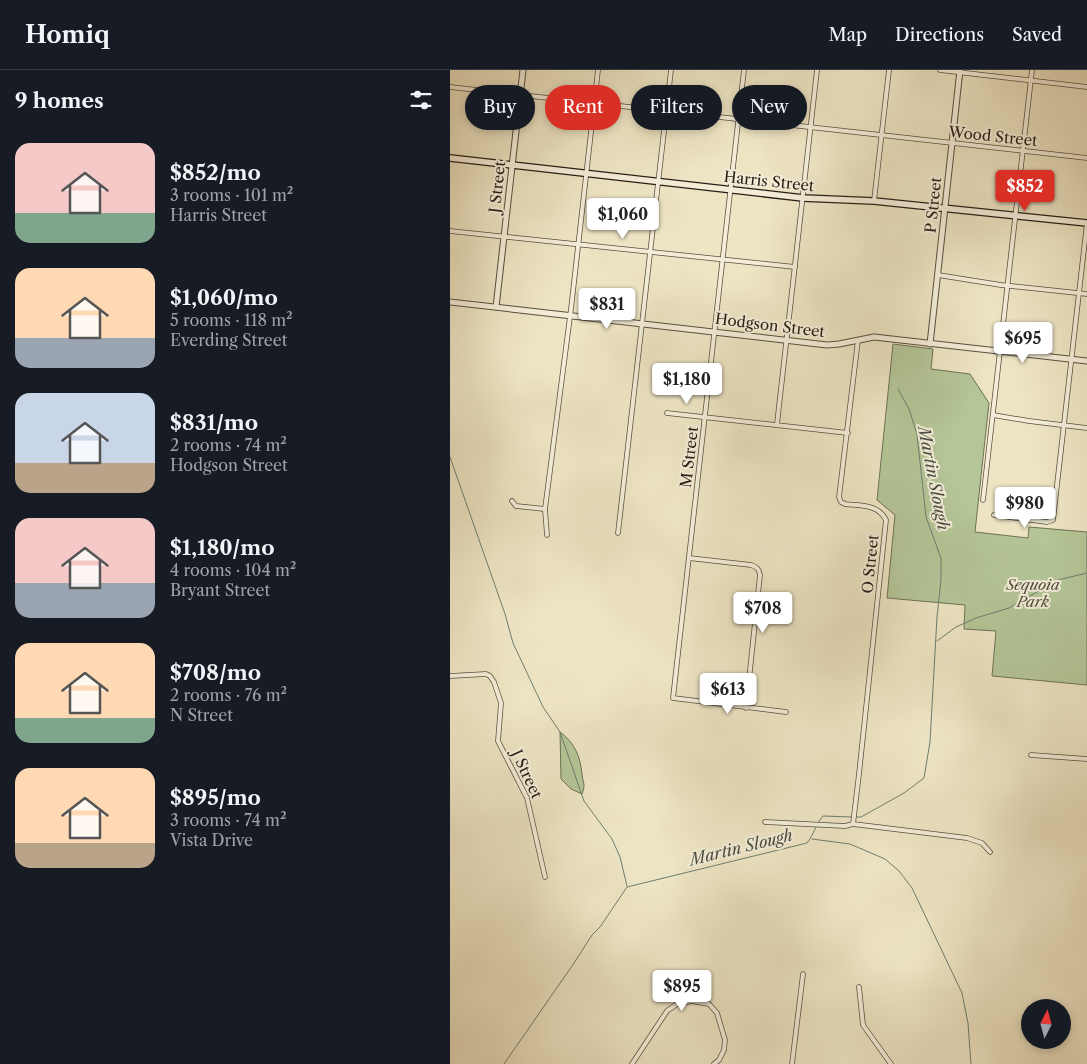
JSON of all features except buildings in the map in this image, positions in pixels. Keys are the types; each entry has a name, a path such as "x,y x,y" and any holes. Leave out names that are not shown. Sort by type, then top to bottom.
{"main road":[{"name":"Harris Street","path":"450,158 802,198 874,201 1087,223"}],"street":[{"name":"J Street","path":"521,85 523,70"},
{"path":"597,85 598,70"},
{"path":"669,85 671,70"},
{"name":"M Street","path":"742,85 744,70"},
{"path":"777,424 817,70"},
{"path":"874,201 889,70"},
{"path":"940,70 1087,87"},
{"path":"983,500 1032,70"},
{"name":"P Street","path":"930,344 960,71"},
{"name":"Wood Street","path":"450,87 465,89"},
{"name":"Wood Street","path":"807,127 1087,158"},
{"name":"J Street","path":"496,307 516,130"},
{"path":"547,535 545,510 592,130"},
{"path":"618,533 664,130"},
{"name":"M Street","path":"738,130 673,698 746,708"},
{"path":"994,515 1047,522 1053,520 1087,223"},
{"path":"450,231 795,267"},
{"path":"938,275 1008,286 1087,294"},
{"name":"Hodgson Street","path":"450,302 827,345 874,337 1087,361"},
{"name":"O Street","path":"852,824 860,774 886,520 882,512 875,508 844,504 841,502 840,497 858,340"},
{"path":"667,413 848,433"},
{"path":"993,415 1087,428"},
{"path":"512,501 516,506 545,510"},
{"path":"689,558 756,566 760,575 746,708 786,712"},
{"name":"J Street","path":"450,676 486,674 494,682 501,703 498,741 527,798 545,877"},
{"path":"1031,755 1087,759"},
{"path":"765,822 845,826 852,824 967,838 982,843 990,852"},
{"path":"792,1064 803,974"},
{"path":"859,987 863,1025 891,1064"},
{"path":"632,1064 667,1011 677,1004 692,1001 709,1004 717,1013 725,1040 724,1050 719,1060 714,1064"}],"green space":[{"name":"Sequoia Park","path":"893,344 933,349 931,369 970,374 989,403 975,532 1028,538 1029,527 1087,532 1087,685 992,676 996,631 964,629 965,605 887,598 895,515 877,500"},
{"path":"560,732 573,745 578,756 584,784 582,794 571,789 561,779"}],"waterway":[{"name":"Martin Slough","path":"856,817 861,817 904,793 924,778 930,742 941,558 926,517 917,434 909,409 898,389"},
{"path":"450,457 505,614 513,643 543,707 560,732 584,801 612,839 620,857 627,886"},
{"path":"937,641 956,627 976,618 1009,608 1058,580 1087,573"},
{"name":"Martin Slough","path":"504,1064 627,887 807,843 823,816 852,817"},
{"path":"812,839 850,844 885,859 899,871 912,888 962,993 968,1023 971,1064"}]}
